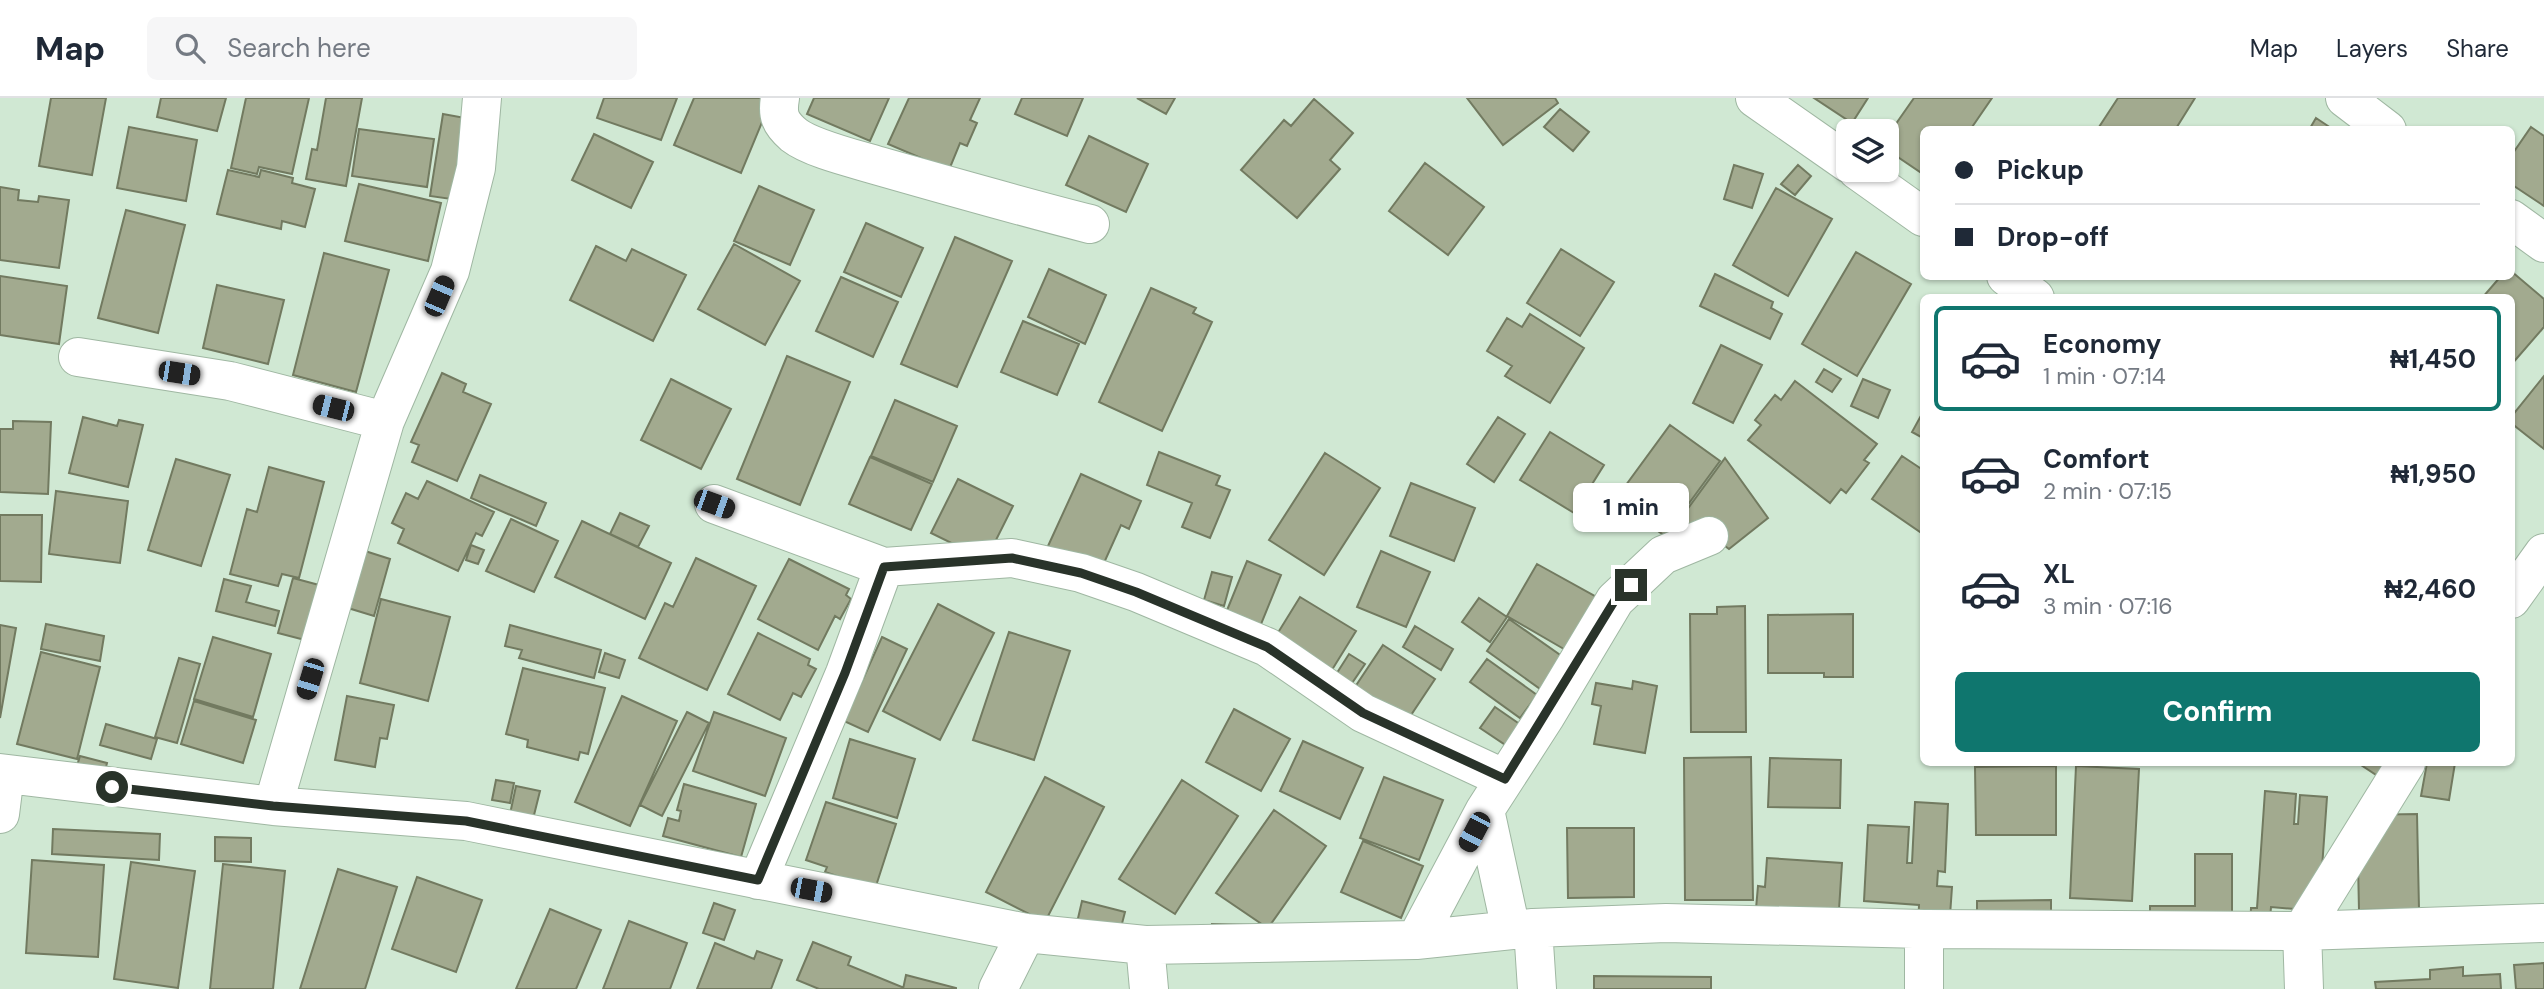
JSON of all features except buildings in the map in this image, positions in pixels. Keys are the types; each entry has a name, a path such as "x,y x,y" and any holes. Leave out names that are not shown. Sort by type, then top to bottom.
{"street":[{"path":"273,806 385,421 450,271 475,168 482,98"},
{"path":"780,98 777,113 783,124 796,136 836,153 988,198 1090,224"},
{"path":"1755,98 1836,155"},
{"path":"2345,98 2385,117"},
{"path":"1874,182 1920,215"},
{"path":"2515,222 2544,243"},
{"path":"2012,280 2030,294"},
{"path":"78,357 230,381 385,421"},
{"path":"714,504 884,567 1012,558 1081,573 1136,592 1267,647 1363,713 1495,795 1537,989"},
{"path":"1416,940 1495,795 1615,600 1663,555 1709,536"},
{"path":"2515,593 2544,553"},
{"path":"758,880 845,673 884,567"},
{"path":"2304,989 2302,931 2404,766"},
{"path":"0,814 3,774 273,806 466,821 1026,933 1145,945 1416,940 1522,929 1666,923 1924,929 2302,931 2544,923"},
{"path":"1924,929 1924,989"},
{"path":"998,989 1026,933"},
{"path":"1145,945 1149,989"}],"route":[{"path":"112,787 273,806 466,821 758,880 845,673 884,567 1012,558 1081,573 1136,592 1267,647 1363,713 1505,779 1615,600 1631,585"}]}
